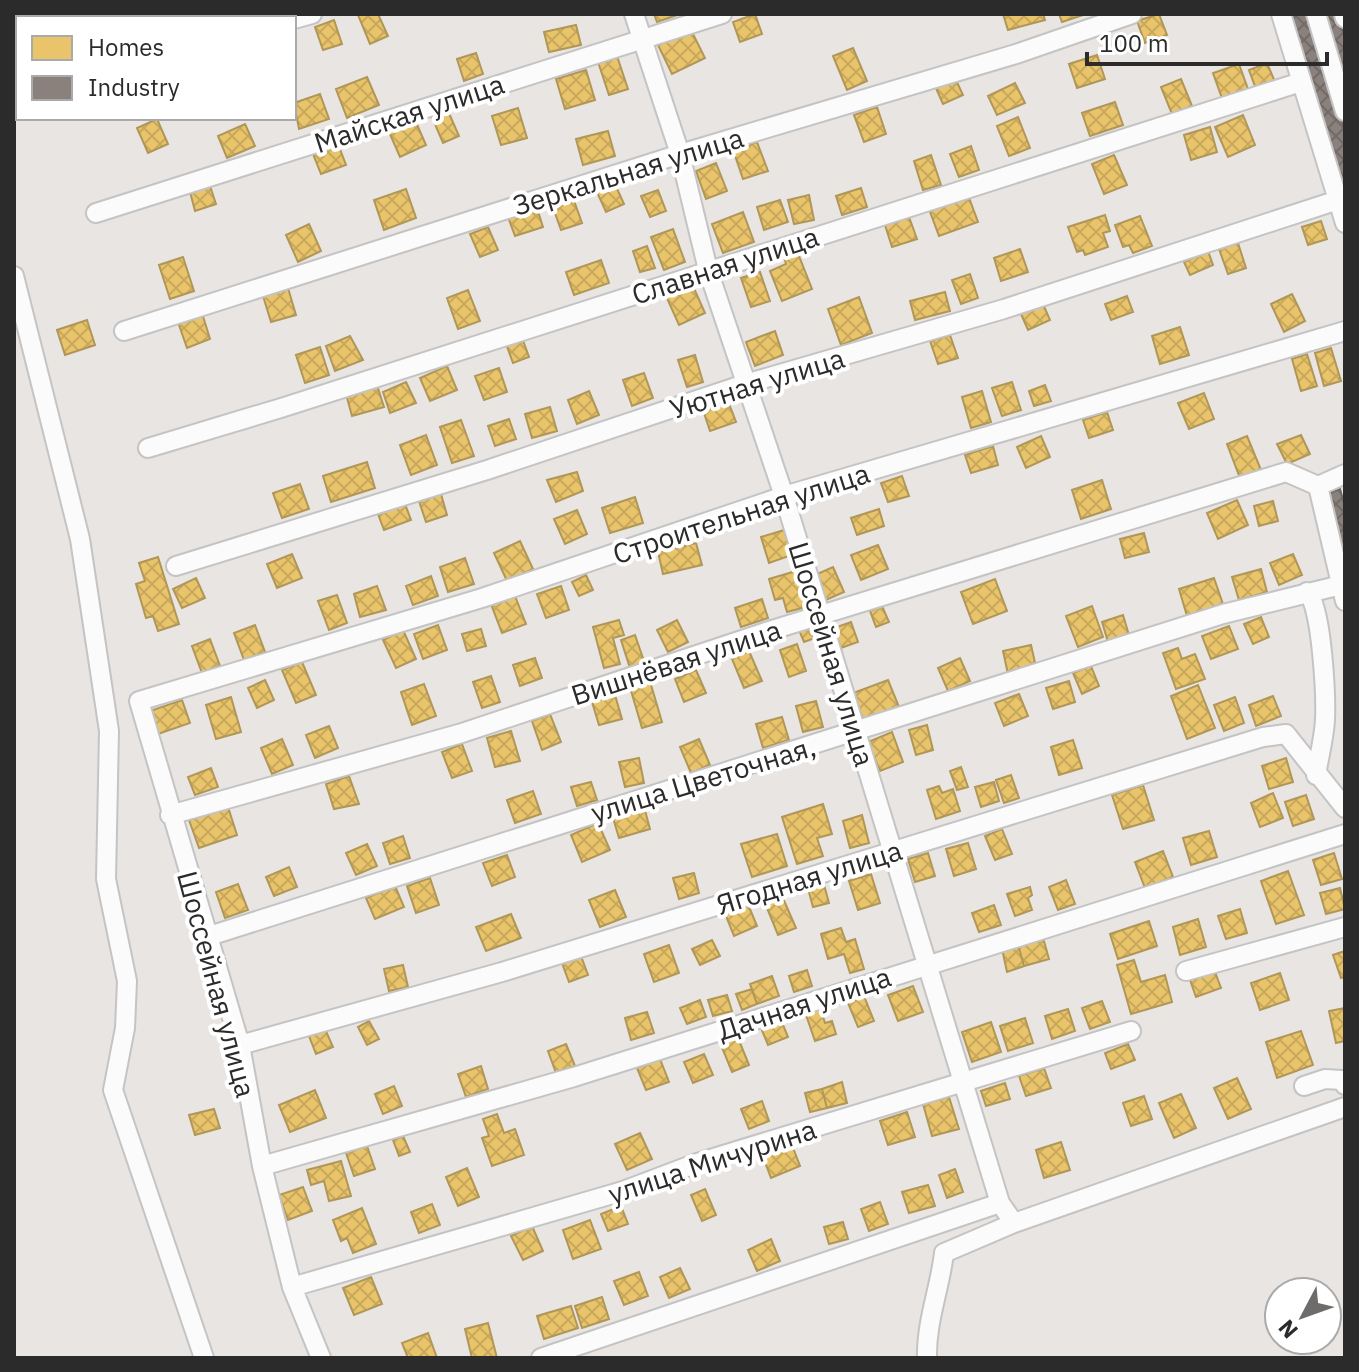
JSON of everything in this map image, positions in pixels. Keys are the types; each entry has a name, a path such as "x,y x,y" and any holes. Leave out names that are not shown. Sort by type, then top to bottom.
{"street":[{"name":"Шоссейная улица","path":"634,14 680,154 708,270 784,496 1000,1203 1014,1223"},
{"name":"Майская улица","path":"96,213 722,14"},
{"name":"Зеркальная улица","path":"124,331 680,154 1016,54 1132,14"},
{"path":"1281,14 1345,223"},
{"path":"1316,14 1345,111"},
{"name":"Славная улица","path":"148,448 1301,82"},
{"name":"Уютная улица","path":"176,566 487,470 745,384 1004,309 1338,200"},
{"path":"14,276 80,539 109,731 106,879 127,981 125,1028 113,1090 204,1358"},
{"name":"Строительная улица","path":"139,701 482,598 784,496 1345,331"},
{"name":"Вишнёвая улица","path":"170,815 462,733 820,617 1286,472 1318,486"},
{"path":"1343,593 1318,486 1344,479"},
{"path":"1307,592 1312,596 1319,638 1325,720 1316,775"},
{"name":"улица Цветочная,","path":"206,937 582,815 854,733 1223,614 1307,592 1343,593"},
{"name":"Шоссейная улица","path":"139,701 240,1045 262,1166 292,1287 321,1358"},
{"name":"Ягодная улица","path":"240,1045 502,972 1263,737 1286,734 1345,808"},
{"name":"Дачная улица","path":"262,1166 574,1077 1345,834"},
{"path":"1186,971 1345,927"},
{"name":"улица Мичурина","path":"292,1287 623,1191 697,1163 1131,1031"},
{"path":"1304,1086 1325,1079 1342,1080 1345,1085"},
{"path":"927,1358 931,1312 939,1292 944,1253 1014,1223 1345,1107"},
{"path":"541,1358 1000,1203"}],"building: Homes":[{"path":"378,14 388,36 370,44 358,15"},
{"path":"654,14 680,14 657,22"},
{"path":"755,14 762,34 740,42 733,22"},
{"path":"1003,14 1043,14 1045,20 1008,30"},
{"path":"1059,14 1083,14 1083,15 1062,22"},
{"path":"1159,14 1167,35 1145,43 1137,21"},
{"path":"334,20 342,44 323,50 315,27"},
{"path":"576,25 581,45 549,52 544,32"},
{"path":"691,30 705,58 672,74 658,45"},
{"path":"853,48 867,81 847,90 833,56"},
{"path":"476,53 483,74 464,81 457,59"},
{"path":"1097,55 1105,79 1077,88 1069,64"},
{"path":"617,56 628,89 609,95 598,62"},
{"path":"1267,63 1275,82 1256,89 1249,70"},
{"path":"1239,64 1249,92 1223,101 1213,73"},
{"path":"586,70 595,100 565,109 556,79"},
{"path":"367,77 379,105 347,118 336,89"},
{"path":"955,78 963,95 943,104 935,86"},
{"path":"1181,79 1192,106 1172,114 1161,87"},
{"path":"1015,83 1025,103 997,115 988,96"},
{"path":"320,94 329,119 299,129 296,102"},
{"path":"1115,102 1123,125 1090,136 1082,113"},
{"path":"877,107 886,134 864,142 854,115"},
{"path":"518,108 527,138 501,145 492,116"},
{"path":"448,111 459,136 443,143 432,117"},
{"path":"1243,115 1255,145 1228,157 1215,127"},
{"path":"1018,117 1030,148 1009,156 997,126"},
{"path":"157,120 168,144 148,153 137,128"},
{"path":"415,120 426,145 400,157 389,132"},
{"path":"245,124 255,146 227,158 218,136"},
{"path":"1210,127 1217,152 1191,160 1184,135"},
{"path":"608,131 615,156 583,165 576,139"},
{"path":"757,142 768,171 743,179 733,150"},
{"path":"338,144 346,165 321,174 313,154"},
{"path":"971,146 979,170 959,177 950,154"},
{"path":"931,155 941,185 923,190 914,161"},
{"path":"1114,155 1127,185 1104,194 1092,164"},
{"path":"716,163 727,191 706,199 696,171"},
{"path":"614,182 624,204 606,212 596,190"},
{"path":"210,186 216,204 195,211 190,192"},
{"path":"861,188 867,207 842,215 836,196"},
{"path":"406,189 416,218 384,230 374,200"},
{"path":"658,190 666,211 650,217 641,196"},
{"path":"572,195 582,223 561,230 551,202"},
{"path":"809,195 814,220 794,224 788,200"},
{"path":"968,195 978,222 939,236 929,209"},
{"path":"780,200 788,222 764,230 757,207"},
{"path":"537,208 543,227 515,236 508,217"},
{"path":"743,212 754,242 723,253 712,224"},
{"path":"908,214 917,239 892,247 884,222"},
{"path":"1105,215 1110,231 1103,233 1108,247 1085,255 1083,250 1077,252 1068,227"},
{"path":"1140,216 1152,246 1133,253 1129,245 1123,247 1115,225"},
{"path":"1321,221 1327,239 1308,245 1302,227"},
{"path":"309,224 321,251 298,262 286,235"},
{"path":"488,227 498,250 480,257 470,234"},
{"path":"673,229 685,262 664,270 651,237"},
{"path":"1238,243 1246,268 1228,274 1219,249"},
{"path":"647,246 655,268 640,272 633,251"},
{"path":"1020,249 1028,272 1001,281 994,258"},
{"path":"797,251 812,289 782,301 770,271 786,264 784,256"},
{"path":"1208,251 1213,265 1190,275 1184,262"},
{"path":"183,257 194,291 170,299 159,265"},
{"path":"601,260 609,283 574,295 566,272"},
{"path":"760,272 770,301 751,307 741,278"},
{"path":"970,274 978,298 961,304 952,280"},
{"path":"692,284 705,313 679,325 666,296"},
{"path":"288,288 296,315 271,322 263,296"},
{"path":"468,290 480,321 458,329 447,298"},
{"path":"945,292 950,311 915,320 910,301"},
{"path":"1292,294 1305,321 1284,332 1271,304"},
{"path":"1127,296 1133,312 1111,320 1105,304"},
{"path":"859,297 872,333 841,345 828,309"},
{"path":"1043,304 1050,320 1028,330 1021,314"},
{"path":"202,313 210,339 187,348 178,322"},
{"path":"87,320 95,345 65,355 57,330"},
{"path":"1180,327 1189,355 1160,364 1152,336"},
{"path":"775,331 783,355 755,366 746,342"},
{"path":"521,335 529,357 513,363 505,341"},
{"path":"950,335 958,358 938,364 930,341"},
{"path":"350,336 363,360 335,371 326,346"},
{"path":"320,347 329,375 305,383 296,355"},
{"path":"1331,348 1341,381 1324,386 1315,353"},
{"path":"1307,354 1317,386 1301,391 1292,359"},
{"path":"695,355 703,382 687,387 678,360"},
{"path":"447,366 457,390 430,401 420,378"},
{"path":"499,368 507,392 484,400 475,376"},
{"path":"644,373 653,398 632,406 623,380"},
{"path":"406,382 416,403 390,413 383,392"},
{"path":"1012,382 1021,410 1002,416 992,388"},
{"path":"377,385 384,407 352,416 346,394"},
{"path":"1045,385 1051,401 1034,406 1029,391"},
{"path":"589,391 599,415 577,424 568,400"},
{"path":"982,391 991,422 971,428 962,397"},
{"path":"1204,393 1214,419 1189,429 1178,403"},
{"path":"728,401 736,422 710,431 703,410"},
{"path":"550,407 557,431 532,438 525,414"},
{"path":"1107,412 1113,430 1089,438 1083,420"},
{"path":"509,419 516,439 495,446 488,426"},
{"path":"461,420 474,456 452,463 440,427"},
{"path":"426,435 437,465 411,475 400,445"},
{"path":"1301,435 1310,454 1287,464 1277,444"},
{"path":"1041,436 1050,457 1026,468 1017,447"},
{"path":"1247,436 1261,470 1240,478 1227,444"},
{"path":"993,446 998,465 971,473 965,455"},
{"path":"367,462 375,488 331,502 323,476"},
{"path":"577,472 583,491 556,502 547,480"},
{"path":"902,476 909,496 888,502 881,483"},
{"path":"1102,480 1111,509 1081,519 1072,490"},
{"path":"300,484 309,509 282,518 273,493"},
{"path":"441,494 447,515 426,522 419,501"},
{"path":"635,497 643,523 610,533 602,508"},
{"path":"1237,500 1248,525 1218,539 1207,513"},
{"path":"1273,501 1278,521 1259,526 1254,506"},
{"path":"405,504 411,520 384,530 378,514"},
{"path":"879,509 884,526 857,535 851,518"},
{"path":"577,510 587,534 565,544 554,519"},
{"path":"784,530 792,555 769,563 761,537"},
{"path":"1144,533 1149,552 1125,558 1120,539"},
{"path":"520,541 533,569 507,581 494,553"},
{"path":"696,543 702,565 663,574 658,552"},
{"path":"878,545 888,569 861,580 851,555"},
{"path":"292,554 302,578 277,588 267,564"},
{"path":"1293,554 1302,575 1279,585 1270,563"},
{"path":"158,557 179,624 158,631 153,616 146,618 136,584 145,581 139,563"},
{"path":"465,558 474,584 448,592 440,567"},
{"path":"833,567 844,592 826,600 815,575"},
{"path":"1261,569 1267,592 1239,600 1232,577"},
{"path":"796,571 806,607 787,612 783,598 775,600 769,579"},
{"path":"586,575 593,590 579,596 572,582"},
{"path":"431,576 438,596 413,605 406,586"},
{"path":"196,578 205,598 182,608 173,589"},
{"path":"1214,578 1223,604 1187,616 1179,589"},
{"path":"995,579 1007,611 973,624 961,592"},
{"path":"377,586 386,610 360,617 354,594"},
{"path":"561,586 569,610 546,618 537,594"},
{"path":"337,595 347,623 329,630 318,601"},
{"path":"515,596 526,624 502,633 491,604"},
{"path":"762,599 768,618 741,627 735,608"},
{"path":"882,606 889,622 876,627 870,611"},
{"path":"1092,606 1103,637 1078,647 1066,616"},
{"path":"1123,615 1129,635 1108,642 1102,622"},
{"path":"1261,617 1269,637 1253,644 1244,624"},
{"path":"619,620 624,635 613,638 620,664 604,668 593,627"},
{"path":"677,620 688,642 668,652 657,630"},
{"path":"851,622 858,642 841,648 834,628"},
{"path":"255,625 265,652 244,660 234,633"},
{"path":"438,625 447,650 423,659 414,634"},
{"path":"814,625 818,637 804,642 799,630"},
{"path":"1229,626 1238,649 1211,659 1202,636"},
{"path":"481,629 486,646 467,651 462,634"},
{"path":"403,630 416,659 396,668 383,640"},
{"path":"635,635 645,664 630,668 621,640"},
{"path":"210,639 220,666 202,673 192,646"},
{"path":"797,644 806,671 789,677 780,650"},
{"path":"1031,645 1036,667 1008,674 1003,651"},
{"path":"1178,648 1182,659 1195,654 1205,679 1176,689 1163,653"},
{"path":"749,651 762,681 744,688 732,659"},
{"path":"535,658 542,678 520,686 513,665"},
{"path":"960,658 970,681 948,691 938,668"},
{"path":"302,662 316,695 296,703 282,670"},
{"path":"1091,666 1099,686 1082,694 1073,673"},
{"path":"696,670 706,693 684,702 675,679"},
{"path":"491,676 500,702 482,708 473,682"},
{"path":"649,678 662,722 642,728 629,684"},
{"path":"265,680 274,700 257,708 248,688"},
{"path":"888,680 899,707 864,721 853,693"},
{"path":"1069,681 1075,702 1053,709 1046,688"},
{"path":"424,684 436,716 412,725 401,692"},
{"path":"1198,685 1215,728 1187,739 1171,696"},
{"path":"1019,694 1028,716 1004,726 995,703"},
{"path":"615,695 622,719 599,725 592,702"},
{"path":"1273,696 1281,716 1256,726 1249,705"},
{"path":"231,697 241,732 216,739 206,705"},
{"path":"1235,697 1244,723 1224,731 1214,705"},
{"path":"182,700 190,723 158,734 150,711"},
{"path":"816,701 823,727 803,732 796,706"},
{"path":"550,714 561,742 542,750 532,721"},
{"path":"782,717 789,740 763,748 756,724"},
{"path":"927,725 933,750 916,755 909,730"},
{"path":"329,726 338,748 315,758 306,735"},
{"path":"511,731 520,761 495,767 487,738"},
{"path":"892,732 903,762 880,771 868,742"},
{"path":"282,739 293,765 272,774 261,748"},
{"path":"699,739 710,765 691,773 680,747"},
{"path":"1073,740 1082,768 1059,775 1051,747"},
{"path":"462,744 472,771 452,778 442,752"},
{"path":"639,758 644,783 625,787 619,762"},
{"path":"1286,758 1293,782 1269,789 1262,766"},
{"path":"961,767 968,787 957,790 950,771"},
{"path":"211,768 218,787 195,795 188,777"},
{"path":"1011,775 1019,798 1004,803 996,780"},
{"path":"349,776 359,804 334,809 326,784"},
{"path":"591,782 597,800 577,806 571,787"},
{"path":"994,782 999,801 981,807 975,787"},
{"path":"1143,785 1154,820 1123,829 1112,795"},
{"path":"939,786 942,793 953,789 960,811 936,819 927,790"},
{"path":"533,791 541,814 515,823 507,800"},
{"path":"1273,793 1283,818 1260,827 1251,803"},
{"path":"1306,795 1314,819 1293,826 1285,802"},
{"path":"643,803 650,829 619,838 613,818 619,816 617,810"},
{"path":"823,804 832,834 817,838 823,856 797,864 782,817"},
{"path":"228,807 237,835 199,848 189,820"},
{"path":"862,815 869,843 850,848 843,821"},
{"path":"598,823 610,850 582,862 571,835"},
{"path":"1002,829 1012,854 995,860 985,836"},
{"path":"1209,831 1217,857 1191,865 1183,838"},
{"path":"777,834 787,866 752,877 741,844"},
{"path":"403,836 410,858 390,864 383,843"},
{"path":"968,843 976,869 954,876 946,849"},
{"path":"367,844 377,866 356,875 346,853"},
{"path":"1163,851 1173,877 1145,888 1135,862"},
{"path":"928,853 935,876 915,882 908,859"},
{"path":"1334,853 1342,879 1321,885 1313,860"},
{"path":"507,855 515,877 492,886 483,863"},
{"path":"289,867 297,887 274,896 266,877"},
{"path":"1288,871 1304,915 1276,924 1261,881"},
{"path":"694,873 699,893 679,899 673,878"},
{"path":"871,874 880,903 858,910 849,881"},
{"path":"430,878 439,905 416,913 407,886"},
{"path":"1066,880 1075,904 1058,910 1049,887"},
{"path":"823,881 829,903 813,907 807,885"},
{"path":"238,884 248,910 225,918 216,892"},
{"path":"395,886 404,907 375,919 366,898"},
{"path":"1030,887 1032,895 1028,898 1032,910 1015,916 1007,894"},
{"path":"1340,888 1345,909 1326,914 1320,893"},
{"path":"615,890 626,917 600,927 589,900"},
{"path":"782,896 796,928 778,935 765,903"},
{"path":"747,902 757,926 734,936 724,911"},
{"path":"994,905 1001,925 979,932 972,913"},
{"path":"1240,909 1247,933 1226,939 1218,916"},
{"path":"511,914 521,938 486,951 476,927"},
{"path":"1198,919 1206,947 1180,955 1173,927"},
{"path":"1149,921 1157,946 1118,959 1110,934"},
{"path":"841,928 846,942 855,939 864,969 850,973 844,954 828,959 821,934"},
{"path":"1042,934 1049,959 1024,966 1017,941"},
{"path":"712,940 720,956 700,965 692,949"},
{"path":"1017,941 1024,966 1007,972 1001,944"},
{"path":"669,945 679,973 654,982 644,954"},
{"path":"1345,951 1345,977 1341,978 1333,955"},
{"path":"581,956 588,975 569,982 562,963"},
{"path":"1134,960 1141,982 1165,975 1172,1002 1131,1014 1117,965"},
{"path":"403,965 408,987 389,991 384,969"},
{"path":"807,970 812,986 794,992 789,976"},
{"path":"1215,972 1221,988 1196,997 1190,980"},
{"path":"1280,973 1289,1000 1260,1010 1251,983"},
{"path":"772,976 779,996 757,1004 750,984"},
{"path":"913,986 923,1012 898,1021 888,995"},
{"path":"752,989 757,1004 742,1010 736,994"},
{"path":"727,995 732,1011 713,1016 708,1000"},
{"path":"864,996 874,1021 858,1027 848,1003"},
{"path":"700,1000 706,1017 687,1024 680,1008"},
{"path":"1102,1001 1110,1022 1090,1029 1082,1008"},
{"path":"820,1007 825,1023 832,1021 836,1034 815,1041 805,1012"},
{"path":"1345,1008 1345,1041 1336,1043 1329,1011"},
{"path":"1068,1009 1075,1031 1052,1039 1045,1016"},
{"path":"647,1012 654,1033 631,1040 625,1018"},
{"path":"1025,1018 1033,1043 1008,1051 1000,1026"},
{"path":"781,1020 788,1037 768,1045 761,1028"},
{"path":"369,1021 379,1039 367,1045 358,1027"},
{"path":"991,1022 1001,1052 972,1062 962,1032"},
{"path":"325,1029 333,1047 316,1054 309,1036"},
{"path":"1301,1031 1313,1065 1277,1078 1266,1042"},
{"path":"738,1038 749,1065 732,1072 721,1045"},
{"path":"566,1044 575,1066 556,1073 548,1051"},
{"path":"1128,1044 1135,1060 1111,1069 1105,1053"},
{"path":"704,1054 713,1075 693,1083 684,1062"},
{"path":"660,1059 669,1082 646,1090 637,1068"},
{"path":"481,1066 488,1089 466,1097 458,1074"},
{"path":"1044,1068 1051,1088 1026,1096 1019,1076"},
{"path":"1237,1078 1251,1109 1228,1119 1214,1088"},
{"path":"842,1082 847,1103 827,1108 822,1089"},
{"path":"1005,1083 1010,1099 986,1106 981,1091"},
{"path":"394,1086 402,1106 383,1114 375,1094"},
{"path":"822,1089 827,1108 810,1112 805,1093"},
{"path":"315,1090 326,1118 290,1132 279,1105"},
{"path":"1181,1094 1196,1128 1174,1138 1159,1103"},
{"path":"1144,1096 1152,1119 1131,1126 1123,1103"},
{"path":"949,1097 959,1129 932,1136 923,1104"},
{"path":"762,1101 769,1121 749,1129 741,1109"},
{"path":"214,1109 220,1128 195,1135 189,1115"},
{"path":"907,1112 915,1137 888,1145 880,1121"},
{"path":"497,1114 504,1133 515,1129 524,1155 492,1166 482,1138 489,1136 483,1119"},
{"path":"640,1133 652,1159 627,1170 615,1144"},
{"path":"403,1136 410,1152 399,1156 393,1140"},
{"path":"1061,1142 1070,1170 1044,1178 1036,1150"},
{"path":"792,1145 800,1166 771,1178 763,1157"},
{"path":"367,1146 375,1169 354,1176 346,1153"},
{"path":"341,1161 351,1196 329,1201 324,1181 311,1185 307,1170"},
{"path":"467,1168 479,1197 458,1206 446,1177"},
{"path":"955,1169 963,1192 947,1198 939,1175"},
{"path":"928,1185 935,1206 909,1213 902,1192"},
{"path":"303,1187 312,1211 288,1220 279,1195"},
{"path":"705,1189 716,1215 702,1221 691,1195"},
{"path":"880,1202 888,1224 869,1231 861,1209"},
{"path":"432,1204 440,1225 419,1233 411,1212"},
{"path":"621,1206 628,1224 608,1231 601,1214"},
{"path":"362,1208 376,1244 353,1253 347,1238 341,1241 333,1220"},
{"path":"590,1220 601,1249 573,1259 563,1230"},
{"path":"843,1222 848,1239 829,1244 824,1227"},
{"path":"532,1226 543,1251 523,1260 511,1236"},
{"path":"771,1239 780,1261 757,1271 748,1250"},
{"path":"680,1268 690,1289 669,1298 660,1277"},
{"path":"639,1272 648,1296 624,1305 614,1281"},
{"path":"371,1277 382,1304 354,1315 343,1288"},
{"path":"602,1297 609,1319 582,1328 575,1306"},
{"path":"571,1306 578,1328 544,1339 537,1316"},
{"path":"488,1323 497,1358 472,1358 465,1329"},
{"path":"428,1333 437,1358 408,1358 402,1343"}],"building: Industry":[{"path":"1288,14 1309,14 1345,130 1345,200"},
{"path":"1324,14 1338,14 1345,38 1345,84"},
{"path":"1340,489 1345,507 1345,563 1325,495"}]}
